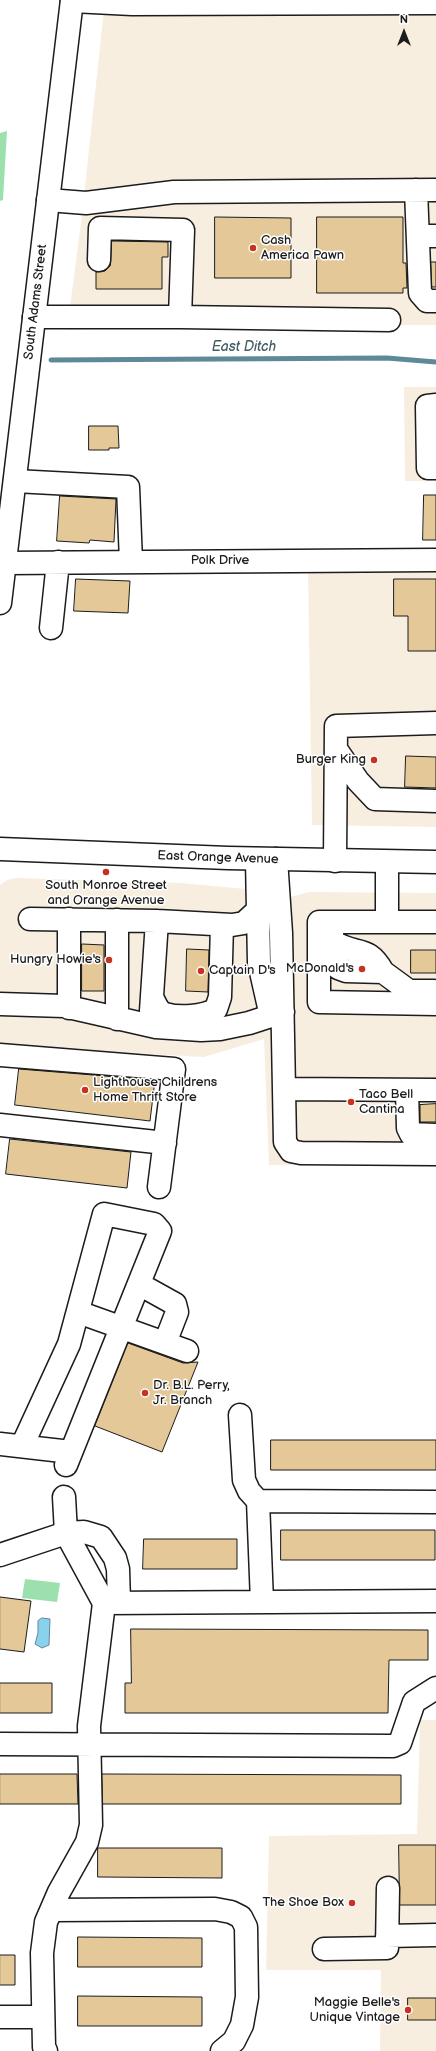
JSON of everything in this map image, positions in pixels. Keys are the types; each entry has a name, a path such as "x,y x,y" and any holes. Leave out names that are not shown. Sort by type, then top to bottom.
{"main road":[{"path":"72,0 123,2 436,4"},
{"name":"South Adams Street","path":"0,603 72,0"},
{"path":"48,200 86,203 174,192 426,190 427,245 420,293 427,301 436,301"},
{"path":"146,195 146,229"},
{"path":"99,260 100,228 183,230 180,317"},
{"path":"34,317 180,317 389,320"},
{"path":"436,405 427,406 428,468 436,468"},
{"path":"15,480 128,487 131,562"},
{"name":"Polk Drive","path":"5,563 436,560"},
{"path":"51,628 58,562"},
{"path":"335,861 336,726 436,723"},
{"path":"336,749 361,786 375,799 436,801"},
{"name":"East Orange Avenue","path":"0,849 267,859 436,862"},
{"path":"267,859 258,910 259,963 277,1014"},
{"path":"267,859 281,933 277,1014 284,1089 285,1142 290,1151 301,1153 436,1154"},
{"path":"387,862 387,922"},
{"path":"30,919 156,920 222,925 244,923 258,910"},
{"path":"69,919 69,1008"},
{"path":"117,920 118,1019"},
{"path":"151,1026 156,920"},
{"path":"328,928 387,922 436,922"},
{"path":"152,997 158,1008 164,1014 200,1016 216,1009 220,997 222,925"},
{"path":"328,928 333,960 338,968 346,971 383,972 409,991 436,991"},
{"path":"328,928 319,1002 436,1004"},
{"path":"0,1004 69,1008 151,1026 200,1030 220,1029 277,1014"},
{"path":"0,1055 174,1069 159,1188"},
{"path":"284,1089 436,1090"},
{"path":"407,1090 408,1128 411,1134 436,1135"},
{"path":"0,1125 165,1143"},
{"path":"0,1444 22,1446 69,1459 160,1231 154,1224 104,1214 69,1344 22,1446"},
{"path":"139,1284 175,1304 176,1312 165,1343"},
{"path":"78,1312 187,1351"},
{"path":"240,1415 244,1480 249,1492 258,1501 262,1602"},
{"path":"64,1497 66,1533 111,1602"},
{"path":"258,1501 436,1502"},
{"path":"0,1555 66,1533 84,1532 101,1536 115,1558 118,1569 111,1602 89,1744 91,1826 87,1842 46,1922 42,1953 42,2017 44,2047 46,2051"},
{"path":"111,1602 436,1601"},
{"path":"0,1744 393,1746 400,1743 414,1702 436,1688"},
{"path":"324,1949 387,1948 388,1888"},
{"path":"52,1910 215,1909 230,1912 241,1917 246,1927 247,1997 242,2025 234,2041 227,2050"},
{"path":"387,1936 436,1935"},
{"path":"0,2017 42,2017"}],"shaded area":[{"path":"105,0 436,0 436,325 206,325 67,330 82,215"},
{"path":"404,387 436,387 436,481 405,481"},
{"path":"436,567 436,827 312,825 308,569"},
{"path":"16,878 180,883 268,891 290,897 309,892 436,893 436,1167 269,1165 264,1039 204,1057 106,1052 0,1043 0,885 7,880"},
{"name":"The Shoe Box","path":"420,1720 436,1720 436,2051 380,2051 381,1970 266,1970 269,1836 417,1834"}],"green space":[{"path":"7,131 3,200 0,201 0,133"},
{"path":"25,1579 60,1583 57,1602 22,1598"}],"water":[{"path":"42,1618 50,1619 49,1645 42,1648 35,1644 38,1633 38,1621"}],"building":[{"name":"Cash America Pawn","path":"215,217 291,218 291,278 215,278"},
{"path":"317,217 403,217 403,263 406,263 407,288 403,288 403,293 317,293"},
{"path":"112,241 168,242 168,257 162,257 162,289 96,289 96,272 105,271 110,266"},
{"path":"431,262 436,262 436,287 432,287"},
{"path":"89,426 118,426 119,448 109,448 109,450 89,450"},
{"path":"424,495 436,495 436,540 423,540"},
{"path":"60,496 116,499 114,542 90,540 89,543 57,541"},
{"path":"76,579 130,581 128,613 74,611"},
{"path":"394,579 436,579 436,651 408,651 408,616 394,616"},
{"path":"406,756 436,757 436,788 405,787"},
{"path":"82,944 104,945 104,991 82,991"},
{"name":"Captain D's","path":"187,949 209,950 208,992 186,991"},
{"path":"411,950 436,950 436,973 411,973"},
{"name":"Lighthouse Childrens Home Thrift Store","path":"19,1069 155,1080 150,1121 15,1105"},
{"path":"436,1104 436,1122 420,1122 420,1105"},
{"path":"10,1139 131,1152 127,1188 6,1174"},
{"name":"Dr. B.L. Perry, Jr. Branch","path":"128,1343 183,1363 198,1362 162,1452 95,1426"},
{"path":"271,1440 436,1440 436,1470 271,1470"},
{"path":"281,1530 435,1530 435,1560 281,1560"},
{"path":"144,1539 237,1539 237,1569 143,1569"},
{"path":"0,1597 31,1601 24,1652 0,1649"},
{"path":"131,1629 428,1630 428,1660 389,1660 388,1713 125,1713 125,1683 131,1683"},
{"path":"0,1683 52,1683 52,1713 0,1713"},
{"path":"0,1774 77,1774 78,1804 0,1804"},
{"path":"102,1774 401,1775 401,1804 103,1804"},
{"path":"399,1845 436,1845 436,1905 400,1905"},
{"path":"98,1848 222,1848 222,1878 98,1877"},
{"path":"78,1937 202,1938 202,1967 78,1967"},
{"path":"0,1955 15,1955 15,1985 0,1985"},
{"path":"78,1996 202,1997 202,2026 78,2026"},
{"path":"408,1998 436,1998 436,2020 408,2020"}],"waterway":[{"name":"East Ditch","path":"51,360 387,358 436,362"}],"place":[{"name":"Cash America Pawn","path":"253,248"},
{"name":"Burger King","path":"374,760"},
{"name":"South Monroe Street and Orange Avenue","path":"106,872"},
{"name":"Hungry Howie's","path":"109,960"},
{"name":"McDonald's","path":"362,969"},
{"name":"Captain D's","path":"201,971"},
{"name":"Lighthouse Childrens Home Thrift Store","path":"85,1090"},
{"name":"Taco Bell Cantina","path":"351,1102"},
{"name":"Dr. B.L. Perry, Jr. Branch","path":"145,1393"},
{"name":"The Shoe Box","path":"352,1903"},
{"name":"Maggie Belle's Unique Vintage","path":"408,2010"}]}
